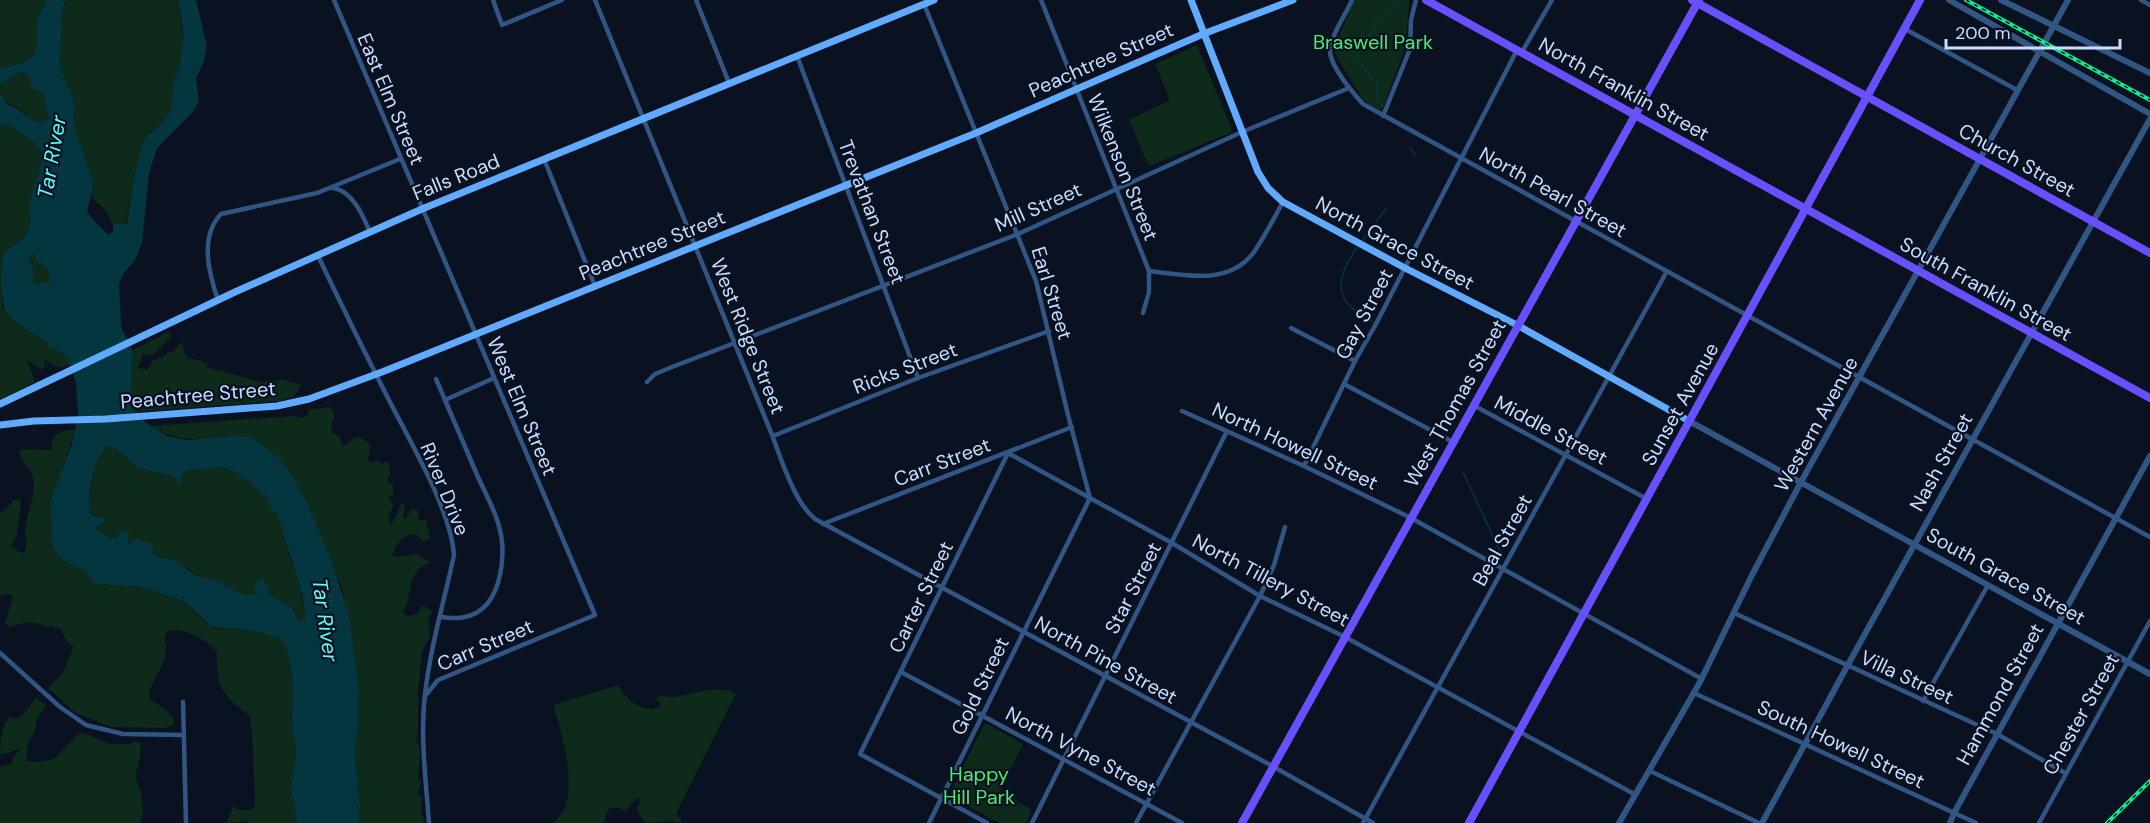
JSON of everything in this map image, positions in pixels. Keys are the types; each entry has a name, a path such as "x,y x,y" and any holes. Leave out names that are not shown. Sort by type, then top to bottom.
{"main road":[{"name":"Falls Road","path":"0,404 218,300 422,209 934,0"},
{"name":"North Grace Street","path":"1191,0 1258,172 1268,188 1283,202 1517,325 1689,421"},
{"name":"Peachtree Street","path":"0,425 277,406 296,402 376,374 846,186 976,133 1203,34 1293,0"},
{"name":"North Franklin Street","path":"1426,0 1805,208"},
{"name":"Sunset Avenue","path":"1469,823 1920,0"},
{"name":"Church Street","path":"1696,1 1867,98 2150,253"},
{"name":"West Thomas Street","path":"1242,823 1696,1"},
{"name":"South Franklin Street","path":"1805,208 2150,398"}],"street":[{"name":"East Elm Street","path":"334,0 422,209"},
{"path":"493,0 502,25 562,0"},
{"name":"West Ridge Street","path":"595,0 802,505 807,513 823,524"},
{"path":"696,0 729,83"},
{"name":"Wilkenson Street","path":"1041,0 1149,271 1149,292 1143,313"},
{"path":"1345,13 1346,0"},
{"name":"North Pearl Street","path":"1352,0 1333,39 1330,54 1349,88 1363,104 2150,537"},
{"path":"1383,116 1410,49 1411,20 1416,0"},
{"name":"Gay Street","path":"1304,466 1355,361 1461,158 1520,51 1552,0"},
{"path":"1949,0 2150,114"},
{"path":"2001,0 2150,74"},
{"name":"Western Avenue","path":"1619,823 1702,679 1801,482 2068,0"},
{"path":"2141,0 2150,5"},
{"name":"Earl Street","path":"924,4 1036,280 1090,498"},
{"path":"1905,28 2017,90"},
{"name":"Trevathan Street","path":"797,56 918,378"},
{"name":"Mill Street","path":"647,382 655,374 1018,234 1242,132 1349,88"},
{"name":"Nash Street","path":"1761,823 2150,118"},
{"path":"218,300 211,280 208,239 213,222 221,214 297,198 330,188 400,159"},
{"path":"544,159 595,286"},
{"path":"330,188 340,189 348,196 362,215 370,232"},
{"path":"1149,271 1202,276 1232,270 1253,253 1283,202"},
{"name":"West Elm Street","path":"422,209 595,615"},
{"name":"River Drive","path":"318,256 424,470 450,534 454,555 428,671 425,696 423,729 429,823"},
{"name":"Beal Street","path":"1365,821 1667,271"},
{"path":"1291,328 1355,361"},
{"name":"Ricks Street","path":"773,436 918,378 1049,331"},
{"path":"445,400 494,378"},
{"path":"436,379 498,526 502,542 499,576 491,598 484,607 476,614 463,618 441,617"},
{"path":"1344,384 1453,442"},
{"name":"Middle Street","path":"1473,405 1647,499"},
{"name":"North Howell Street","path":"1182,411 1304,466 1411,518 1584,614"},
{"name":"South Grace Street","path":"1689,421 2150,674"},
{"name":"Carr Street","path":"823,524 1072,427"},
{"name":"Star Street","path":"1032,823 1227,431"},
{"name":"North Tillery Street","path":"1008,453 1172,543 1260,596 1345,637 1635,795"},
{"name":"Carter Street","path":"942,798 860,754 1008,453"},
{"name":"Hammond Street","path":"1950,823 1996,734 2150,456"},
{"name":"Gold Street","path":"929,823 1090,498"},
{"name":"North Pine Street","path":"823,524 1274,767 1365,821 1373,823"},
{"path":"1136,823 1260,596 1274,566 1285,527"},
{"path":"1923,701 1988,585"},
{"name":"Villa Street","path":"1734,613 1996,734 2065,773"},
{"path":"1584,614 1702,679"},
{"name":"Carr Street","path":"425,696 438,680 595,615"},
{"name":"Chester Street","path":"2039,823 2150,621"},
{"path":"1,656 60,707 86,725 123,734 183,735"},
{"name":"North Vyne Street","path":"901,672 1182,823"},
{"name":"South Howell Street","path":"1694,693 1976,823"},
{"path":"183,702 186,823"},
{"path":"1650,771 1761,823"},
{"path":"942,798 987,823"}],"green space":[{"path":"0,0 47,0 37,19 37,43 33,56 25,62 0,69"},
{"path":"65,0 177,0 183,43 182,57 173,84 174,103 164,122 151,131 144,143 129,203 127,221 124,224 111,222 104,209 91,196 94,187 91,174 86,164 82,145 74,129 75,104 60,66 62,15"},
{"name":"Braswell Park","path":"1354,0 1409,0 1406,45 1383,108 1380,110 1362,98 1335,54 1335,46"},
{"path":"1197,45 1232,130 1228,134 1149,166 1129,120 1170,100 1155,64"},
{"path":"21,72 29,77 33,90 40,91 42,94 49,120 44,123 35,122 19,109 6,103 0,95 0,84"},
{"path":"0,124 14,128 35,143 43,158 30,199 29,228 24,236 3,255 2,306 11,317 48,343 48,346 66,355 71,364 61,368 44,360 45,366 42,370 27,360 35,382 0,399"},
{"path":"34,253 49,269 50,283 33,283 33,268 29,257"},
{"path":"168,332 171,333 171,337 153,355 143,354 138,368 148,370 152,361 163,357 168,352 173,352 182,341 184,352 189,359 200,360 207,364 207,367 260,382 283,380 300,384 300,388 293,397 279,401 134,412 129,398 133,350"},
{"path":"330,407 335,413 331,426 332,432 340,437 344,446 359,437 368,442 371,447 368,459 370,463 378,460 382,465 384,462 389,462 390,475 387,483 393,484 393,495 388,497 394,505 388,516 390,524 394,521 401,504 405,505 403,519 412,509 419,511 418,520 426,520 430,538 424,542 415,534 407,536 397,545 392,557 417,554 430,561 416,572 403,612 408,616 417,614 422,606 425,606 432,612 428,621 430,636 422,652 416,740 420,748 418,779 421,781 418,795 422,797 421,814 424,823 359,823 360,806 355,758 359,692 342,588 319,535 233,436 181,438 150,426 293,416 303,418 308,415 309,410"},
{"path":"66,430 75,430 50,506 56,552 84,571 96,584 144,587 185,602 203,620 215,628 254,631 281,639 286,646 291,666 293,694 292,728 296,749 291,790 297,823 250,823 248,821 226,823 234,805 238,810 249,810 254,807 252,731 249,715 222,689 219,682 217,652 207,643 187,632 173,630 167,632 164,640 166,653 164,660 149,693 150,699 172,716 173,725 164,728 111,727 76,713 48,688 63,672 74,647 67,642 60,628 32,623 10,627 5,624 13,597 9,594 0,596 0,514 15,500 21,503 17,535 11,545 20,553 24,552 25,529 34,490 32,474 19,453 22,449 52,450 55,435"},
{"path":"106,444 115,448 139,467 172,475 176,483 182,482 180,476 186,470 195,471 221,466 232,469 253,483 265,495 278,514 290,559 297,573 306,620 301,621 291,606 271,595 270,590 252,591 258,595 244,595 213,580 199,577 167,557 154,555 141,539 126,543 121,531 116,538 107,536 96,528 107,520 104,516 95,515 90,508 92,479 97,461"},
{"path":"618,685 630,700 648,709 660,706 661,703 656,700 659,696 679,696 712,689 736,694 676,814 683,823 670,821 645,823 637,810 640,802 638,797 625,811 620,808 609,808 603,823 554,823 565,808 569,783 563,742 553,705"},
{"path":"36,698 46,705 37,719 34,733 28,743 26,761 54,759 77,735 84,733 111,744 131,744 136,741 140,743 141,754 135,777 140,789 143,810 140,823 0,823 0,767 11,764 13,756 20,751 20,749 0,754 3,729 10,717 17,719 24,714"},
{"name":"Happy Hill Park","path":"985,723 1023,744 1000,791 1032,810 1026,823 1000,823 951,798 950,793"}],"water":[{"name":"Tar River","path":"47,0 65,0 62,15 60,66 75,104 74,129 82,145 94,184 87,211 109,235 113,231 113,224 127,224 135,173 143,143 170,111 183,44 181,14 177,0 196,0 207,46 196,79 199,101 193,112 157,148 149,173 142,243 135,260 123,274 119,284 121,326 133,352 130,404 139,418 167,436 186,440 250,437 278,457 307,502 332,562 350,620 359,692 355,758 360,806 359,823 297,823 291,790 296,749 292,728 291,666 286,646 281,639 254,631 212,627 185,602 144,587 96,584 84,570 71,565 59,556 53,546 50,506 72,444 78,414 76,382 66,355 48,346 48,343 20,325 6,312 1,283 4,252 25,236 29,228 30,199 43,158 35,143 14,128 0,124 0,95 6,104 16,108 32,120 42,123 49,119 42,94 40,91 33,90 27,75 21,72 0,84 0,69 25,62 33,56 37,43 37,19","holes":["34,253 37,262 48,270 50,283 33,283 34,271 29,257","106,445 114,448 135,465 150,471 172,475 178,484 182,482 180,476 186,473 186,470 215,468 235,472 253,484 260,494 265,495 273,511 278,514 302,594 305,620 299,620 291,606 271,595 264,581 259,580 252,591 258,595 244,595 213,579 199,577 172,559 154,555 153,547 149,542 136,538 127,543 129,534 125,530 121,531 116,538 98,530 96,528 107,520 104,516 96,517 91,514 89,495 97,461"]}],"waterway":[{"path":"1382,105 1377,97 1377,83 1359,61 1357,54 1358,48 1371,34 1376,22 1395,7 1399,0"},
{"path":"1410,148 1415,155"},
{"path":"1361,243 1387,207"},
{"path":"1358,246 1344,270 1341,290 1351,308 1375,323"},
{"path":"1463,472 1503,558"}],"railway":[{"path":"1966,0 2150,100"},
{"path":"2107,823 2150,781"}]}
